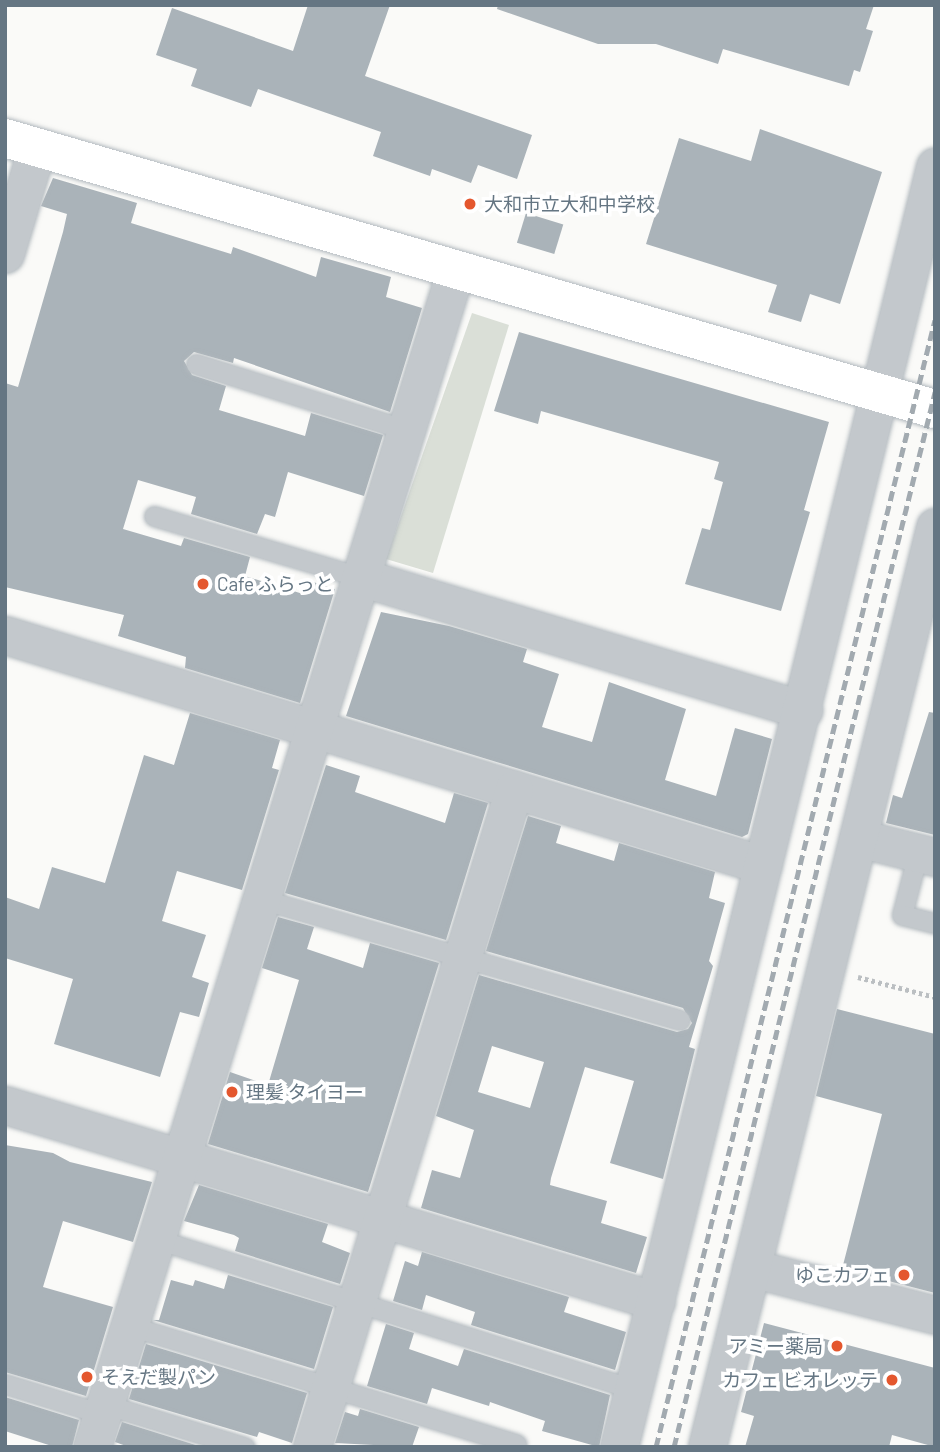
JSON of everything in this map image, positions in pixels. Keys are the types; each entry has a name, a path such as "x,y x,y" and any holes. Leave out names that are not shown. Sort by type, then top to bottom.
{"street":[{"path":"5,254 21,143 455,272 935,409"},
{"path":"619,1447 803,710 935,166"},
{"path":"99,1422 455,272"},
{"path":"707,1447 935,527"},
{"path":"360,577 803,710"},
{"path":"5,635 763,865"},
{"path":"312,1447 514,789"},
{"path":"858,838 926,855"},
{"path":"5,1105 656,1301"},
{"path":"751,1268 935,1315"}],"lane":[{"path":"196,364 406,430"},
{"path":"154,516 360,577"},
{"path":"926,855 902,915 935,923"},
{"path":"261,899 680,1020"},
{"path":"156,1239 633,1389"},
{"path":"130,1326 516,1444"},
{"path":"5,1384 99,1422 245,1447"}],"path":[{"path":"825,969 935,997"}],"shaded area":[{"path":"472,313 509,325 433,573 386,559"}],"building":[{"path":"308,5 390,5 365,76 532,135 517,179 478,165 471,183 432,169 430,176 373,156 381,132 258,89 251,107 191,86 197,69 156,55 172,8 293,51"},
{"path":"498,5 874,5 866,29 873,31 860,72 854,70 849,86 723,49 718,64 656,44 598,44 497,9"},
{"path":"760,129 882,172 840,304 810,294 801,322 768,312 777,285 646,244 679,138 751,161"},
{"path":"53,178 137,203 131,223 231,254 233,247 316,277 321,257 391,277 386,297 422,308 390,412 234,358 233,363 194,352 184,361 192,375 226,386 219,410 305,436 311,413 383,435 364,496 288,472 275,517 265,514 257,534 191,514 196,497 138,480 123,529 181,546 184,538 250,557 245,576 303,594 307,580 335,589 300,703 185,668 186,657 118,636 124,615 5,587 5,383 18,387 63,232 67,214 41,206"},
{"path":"526,213 563,224 554,254 517,243"},
{"path":"519,332 829,422 804,510 810,512 781,611 685,584 702,528 710,530 723,482 714,479 719,462 541,411 538,424 494,411"},
{"path":"381,612 449,626 527,649 523,662 559,674 542,727 592,742 609,682 686,709 665,780 716,796 735,728 772,739 748,834 742,837 346,716"},
{"path":"929,712 935,713 935,835 886,823 893,795 902,798"},
{"path":"190,713 280,740 272,768 279,770 242,890 177,871 162,921 206,935 192,977 209,983 199,1017 180,1012 160,1077 54,1044 73,979 5,958 5,897 39,909 52,867 105,883 144,755 174,765"},
{"path":"326,765 360,776 355,792 445,823 454,793 488,803 446,940 285,893"},
{"path":"528,816 561,826 556,843 614,861 619,843 715,872 709,898 725,903 709,961 713,966 689,1047 695,1049 663,1179 610,1163 634,1081 585,1067 551,1178 550,1185 607,1201 601,1223 647,1237 636,1273 421,1208 432,1170 460,1178 474,1130 436,1116 479,975 677,1032 688,1029 692,1023 683,1008 486,951","holes":["492,1046 544,1062 530,1108 478,1092"]},
{"path":"278,917 314,927 307,949 363,968 370,943 439,963 368,1192 208,1144 230,1072 268,1085 299,980 262,968"},
{"path":"837,1009 935,1034 935,1293 842,1269 882,1114 816,1096"},
{"path":"5,1145 53,1153 70,1162 152,1182 133,1242 63,1221 43,1287 113,1307 86,1396 5,1372"},
{"path":"199,1185 328,1224 322,1242 350,1253 340,1284 235,1251 239,1238 234,1235 184,1221"},
{"path":"422,1252 569,1297 564,1312 626,1332 615,1370 471,1325 475,1312 426,1295 422,1310 393,1301 405,1261 418,1266"},
{"path":"228,1275 333,1307 314,1369 153,1320 159,1320 171,1280 193,1286 195,1280 224,1289"},
{"path":"764,1323 935,1368 935,1447 892,1435 889,1447 745,1447 754,1416 741,1412"},
{"path":"386,1324 414,1333 409,1349 458,1366 464,1349 610,1395 599,1447 542,1431 545,1421 490,1402 489,1406 432,1388 427,1404 367,1386"},
{"path":"146,1344 307,1393 292,1443 259,1432 257,1437 129,1399"},
{"path":"5,1397 79,1420 72,1447 55,1447 5,1431"},
{"path":"360,1409 419,1427 412,1447 335,1443 345,1412 358,1416"},
{"path":"122,1422 202,1447 129,1447 115,1442"}],"railway":[{"path":"656,1447 935,320"},
{"path":"674,1447 935,392"}],"place":[{"name":"大和市立大和中学校","path":"470,204"},
{"name":"Cafe ふらっと","path":"203,584"},
{"name":"理髪 タイヨー","path":"232,1092"},
{"name":"ゆこカフェ","path":"904,1275"},
{"name":"アミー薬局","path":"837,1346"},
{"name":"そえだ製パン","path":"87,1377"},
{"name":"カフェ ビオレッテ","path":"892,1380"}]}
